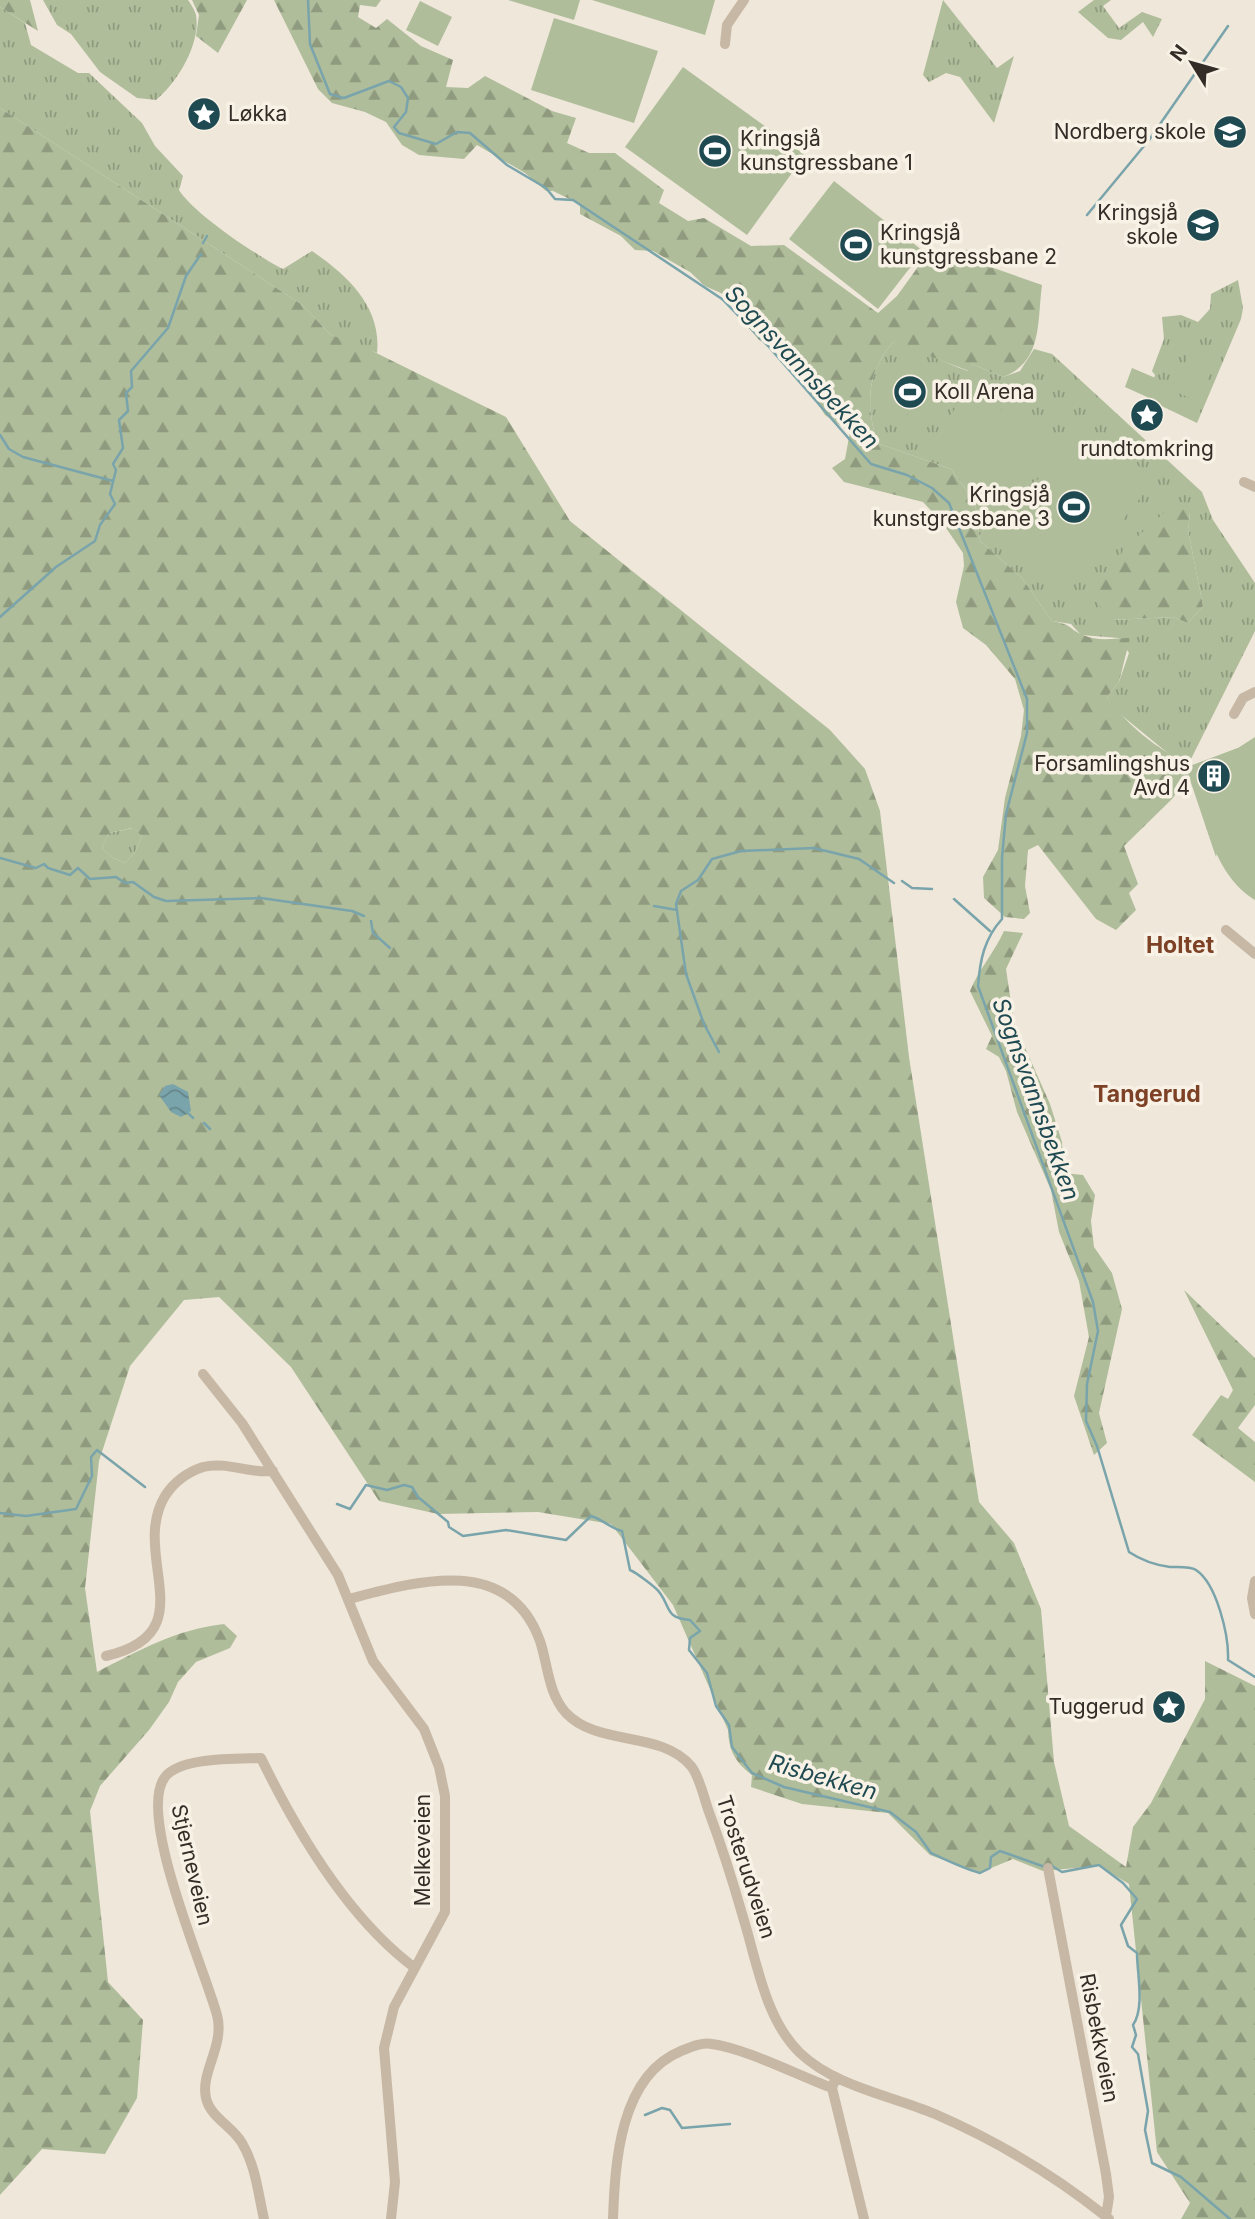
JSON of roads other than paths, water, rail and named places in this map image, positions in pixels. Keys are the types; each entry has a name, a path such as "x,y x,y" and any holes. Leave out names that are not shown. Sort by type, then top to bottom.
{"street":[{"path":"725,44 727,25 744,0"},
{"path":"1244,482 1255,487"},
{"path":"1234,714 1243,698 1255,691"},
{"path":"1226,930 1255,954"},
{"name":"Melkeveien","path":"203,1374 242,1423 273,1471 349,1599 355,1625 373,1661 424,1729 439,1767 444,1796 445,1912 394,2007 384,2048 395,2182 391,2219"},
{"path":"106,1657 136,1647 149,1636 160,1618 162,1600 154,1548 155,1521 160,1504 174,1484 194,1471 212,1465 273,1471"},
{"name":"Trosterudveien","path":"349,1599 409,1583 459,1579 497,1589 519,1605 532,1621 553,1691 565,1712 576,1721 598,1730 672,1751 692,1767 727,1862 777,2022 798,2051 836,2077 923,2109 978,2133 1056,2180 1107,2218"},
{"path":"1255,1581 1252,1598 1255,1614"},
{"name":"Stjerneveien","path":"264,2219 257,2182 244,2145 206,2101 205,2087 219,2037 218,2018 184,1923 159,1823 157,1793 165,1776 180,1765 261,1758 286,1809 353,1905 385,1945 415,1968"},
{"name":"Risbekkveien","path":"1048,1868 1106,2174 1109,2197 1107,2218"},
{"path":"613,2219 617,2163 623,2132 640,2088 662,2060 695,2046 715,2045 832,2088"},
{"path":"836,2077 832,2088 864,2219"}],"water":[{"path":"173,1084 188,1092 191,1111 181,1117 171,1112 159,1095 165,1086"}],"waterway":[{"name":"Sognsvannsbekken","path":"308,0 310,44 330,94 344,98 389,81 401,87 408,98 406,112 394,127 399,133 436,144 457,132 470,133 507,165 546,188 555,199 573,200 722,299 769,347 871,464 907,475 932,488 949,503 1027,699 1027,733 1006,814 1002,858 1002,919 984,950 978,986 1093,1302 1098,1331 1087,1384 1086,1421 1097,1446 1129,1552 1159,1565 1196,1570 1216,1598 1226,1638 1228,1660 1255,1677"},
{"path":"1087,215 1149,140 1228,26"},
{"path":"203,243 207,236"},
{"path":"0,617 56,567 95,541 100,525 115,504 110,494 116,470 113,464 123,448 119,420 128,411 126,393 132,387 131,371 168,328 186,276 201,254"},
{"path":"0,435 9,449 23,457 113,481"},
{"path":"719,1052 704,1024 686,974 676,904 681,891 698,880 712,859 741,851 814,848 859,859 894,883"},
{"path":"0,858 36,868 44,864 48,868 70,875 78,868 90,879 116,877 125,883 133,882 154,897 166,901 261,898 352,911 364,916"},
{"path":"902,881 912,888 932,889"},
{"path":"954,899 990,931"},
{"path":"654,906 677,910"},
{"path":"371,921 373,933 390,948"},
{"path":"188,1113 193,1118"},
{"path":"204,1123 210,1129"},
{"name":"Risbekken","path":"0,1513 26,1516 76,1509 92,1476 91,1457 97,1450 145,1487"},
{"name":"Risbekken","path":"337,1504 350,1509 366,1485 387,1490 404,1485 412,1487 418,1497 448,1522 449,1527 463,1536 506,1530 566,1540 591,1516 599,1519 622,1531 630,1570 658,1590 672,1615 690,1620 700,1631 690,1638 689,1650 707,1673 716,1706 729,1725 732,1747 752,1773 784,1787 890,1812 916,1832 931,1853 980,1873 990,1868 991,1857 1000,1851 1045,1867"},
{"name":"Risbekken","path":"1052,1866 1062,1872 1099,1865 1123,1883 1137,1899 1121,1925 1128,1946 1137,1953 1140,2000 1133,2025 1136,2035 1132,2047 1138,2054 1148,2111 1145,2130 1152,2163 1181,2177 1230,2219"},
{"path":"645,2115 662,2108 670,2110 682,2128 730,2124"}],"place":[{"name":"Løkka","path":"204,114"},
{"name":"Nordberg skole","path":"1230,132"},
{"name":"Kringsjå kunstgressbane 1","path":"715,151"},
{"name":"Kringsjå skole","path":"1203,225"},
{"name":"Kringsjå kunstgressbane 2","path":"856,245"},
{"name":"Koll Arena","path":"910,392"},
{"name":"rundtomkring","path":"1147,415"},
{"name":"Kringsjå kunstgressbane 3","path":"1074,507"},
{"name":"Forsamlingshus Avd 4","path":"1214,776"},
{"name":"Tuggerud","path":"1169,1707"}],"district":[{"name":"Holtet","path":"1180,945"},
{"name":"Tangerud","path":"1147,1094"}]}
